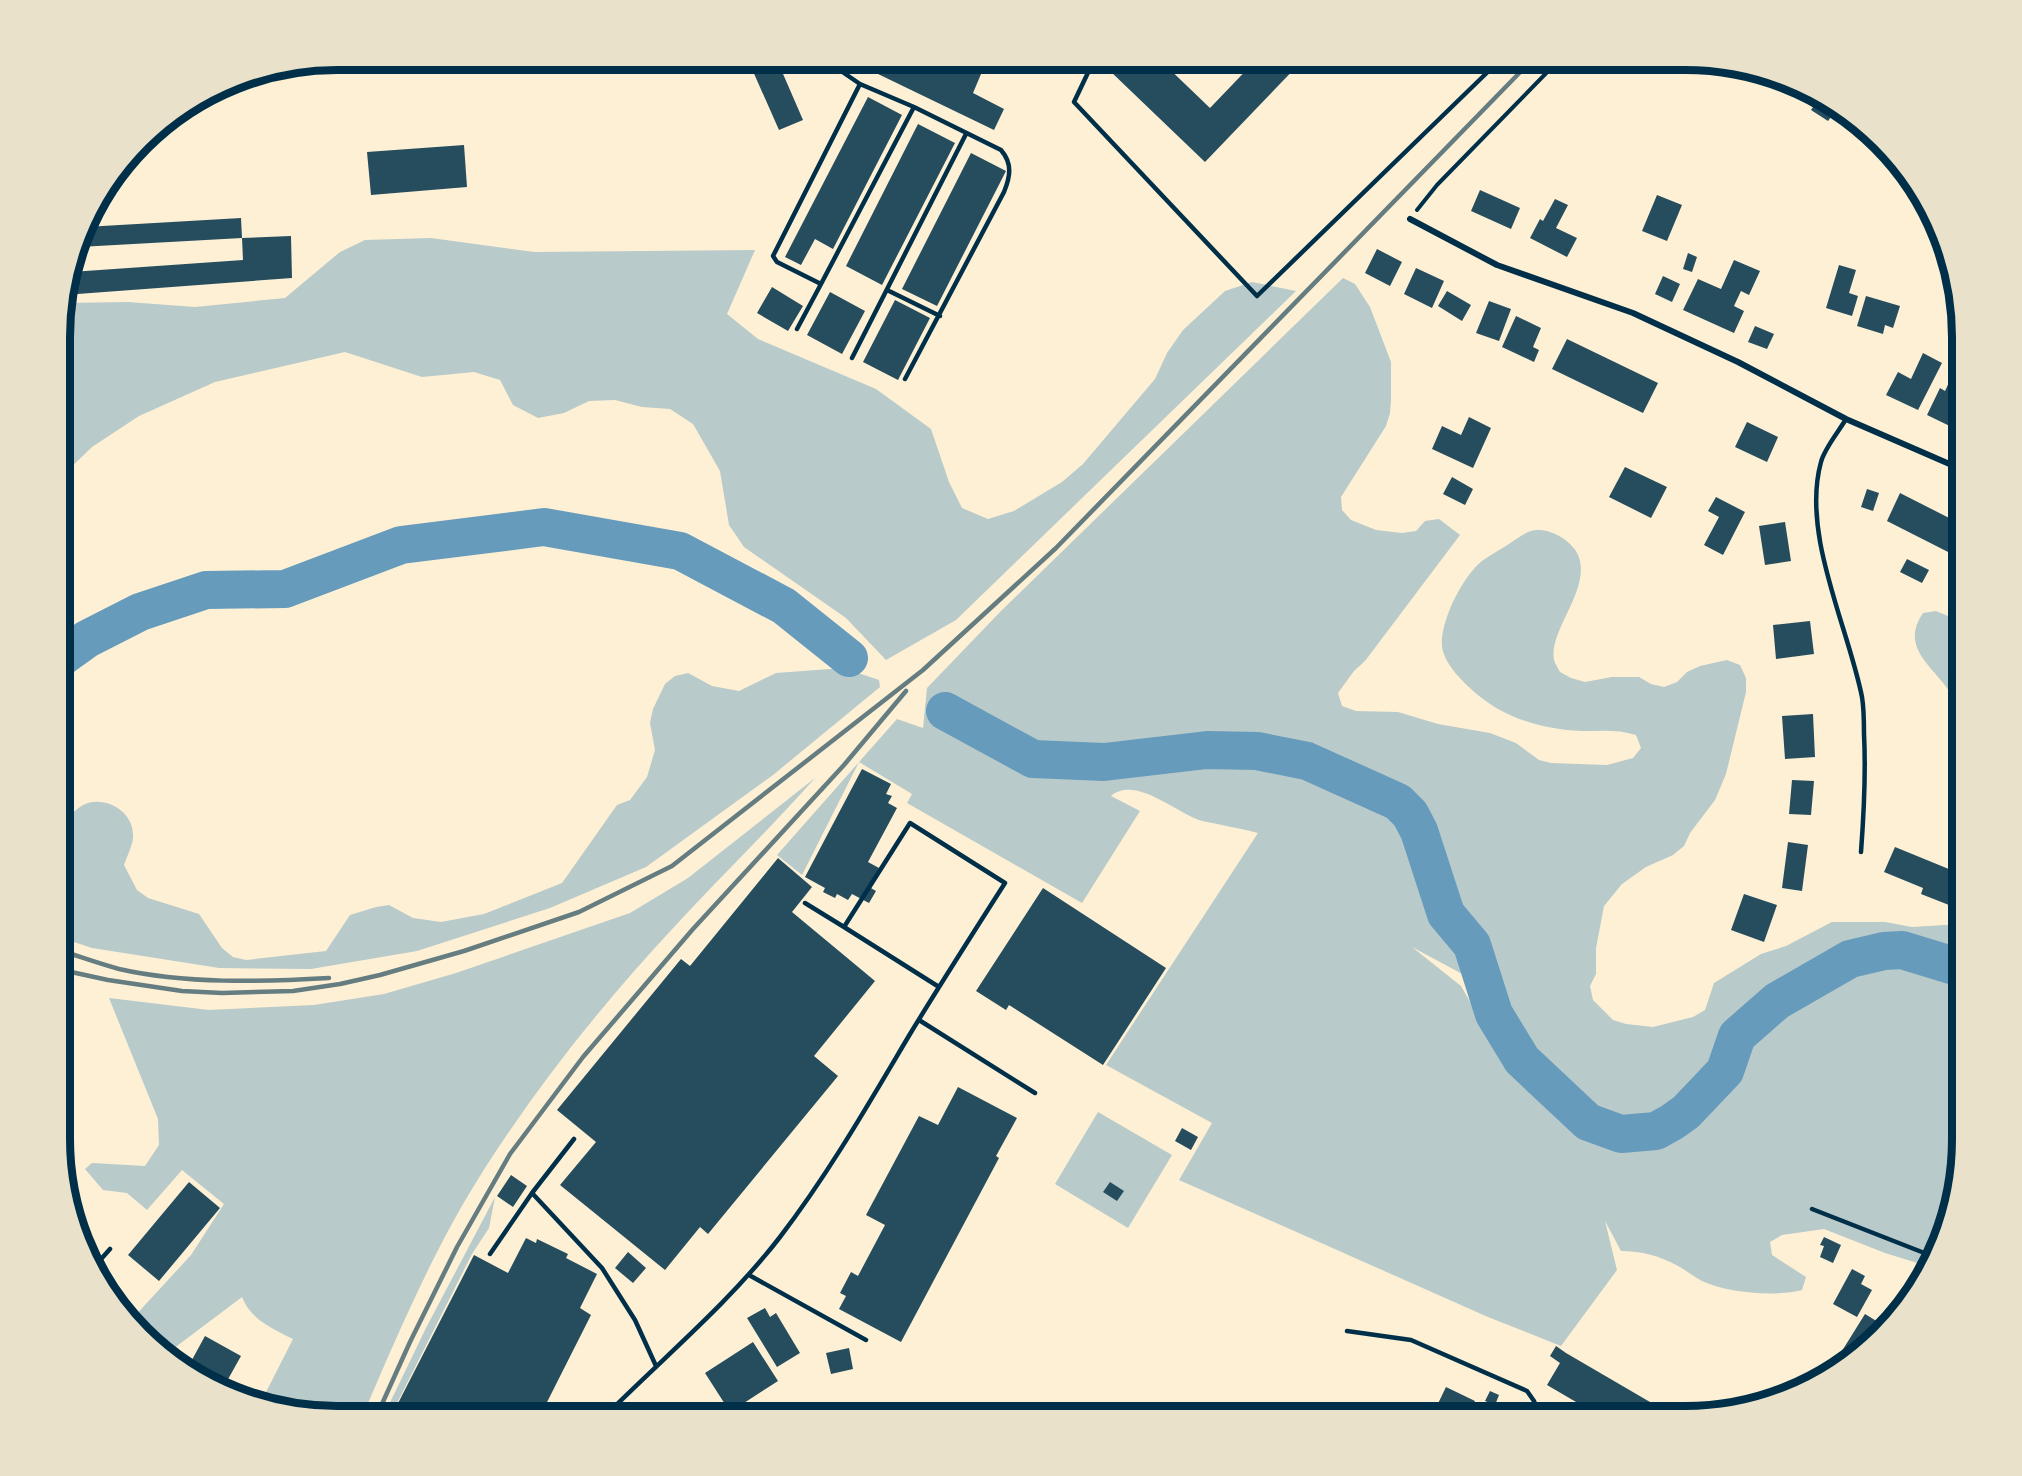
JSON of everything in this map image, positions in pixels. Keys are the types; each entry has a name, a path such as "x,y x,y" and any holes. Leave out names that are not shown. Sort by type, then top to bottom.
{"street":[{"path":"1410,219 1497,265 1633,313 1738,362 1846,419 1952,465"}],"lane":[{"path":"840,70 860,84 914,107 1001,150 1010,166 1008,181 940,316 905,379"},
{"path":"1089,70 1074,102 1257,296 1490,70"},
{"path":"821,284 777,262 773,256 860,84"},
{"path":"797,329 914,107"},
{"path":"852,358 966,134"},
{"path":"887,290 940,316"},
{"path":"1846,419 1821,461 1815,499 1818,531 1826,568 1863,699 1866,760 1861,852"},
{"path":"615,1406 749,1275 780,1237 829,1169 1005,883 910,824 844,927"},
{"path":"805,903 939,987"},
{"path":"919,1020 1035,1093"},
{"path":"490,1254 532,1193 574,1139"},
{"path":"532,1193 602,1268 635,1320 656,1366"},
{"path":"1812,1209 1926,1253"},
{"path":"100,1260 110,1249"},
{"path":"749,1275 866,1340"},
{"path":"1347,1331 1411,1340 1527,1391 1536,1406"}],"path":[{"path":"1410,219 1437,185 1548,70"}],"shaded area":[{"path":"431,238 534,252 755,250 727,314 758,339 876,389 931,429 949,482 962,508 988,519 1014,511 1062,482 1083,464 1155,379 1167,353 1183,330 1225,291 1252,282 1296,291 956,620 886,660 846,618 744,547 729,525 720,471 693,424 670,409 642,407 615,400 589,401 564,413 538,418 513,405 500,380 474,372 422,377 345,352 215,382 139,416 92,447 70,468 70,338 73,303 128,302 195,307 285,298 340,252 365,240"},
{"path":"1343,278 1355,284 1370,307 1391,362 1391,400 1386,426 1341,497 1342,510 1351,520 1376,530 1402,533 1416,531 1425,521 1439,519 1460,535 1365,661 1354,671 1338,693 1342,706 1356,711 1398,712 1438,724 1490,733 1516,743 1539,760 1551,763 1607,765 1633,758 1641,748 1636,735 1616,731 1560,729 1518,718 1498,709 1482,698 1456,673 1444,655 1442,636 1445,624 1454,600 1467,577 1485,559 1534,530 1548,531 1567,541 1576,551 1581,564 1576,592 1554,648 1554,660 1560,672 1585,682 1612,677 1639,677 1651,684 1664,687 1677,682 1687,672 1700,666 1727,660 1740,665 1746,678 1746,692 1726,774 1715,800 1690,833 1684,846 1673,855 1646,867 1622,884 1604,906 1596,948 1596,974 1590,986 1593,1000 1613,1020 1653,1027 1693,1017 1705,1010 1714,983 1761,954 1786,946 1832,922 1885,922 1912,927 1952,925 1951,1156 1942,1208 1931,1241 1920,1264 1824,1229 1782,1235 1770,1242 1772,1255 1806,1277 1802,1290 1765,1293 1738,1291 1712,1285 1664,1259 1643,1253 1621,1251 1605,1221 1617,1270 1561,1346 1488,1317 1179,1180 1212,1123 1106,1065 1258,833 1202,821 1144,793 1132,790 1121,791 1111,796 1140,811 1082,903 907,803 912,794 859,762 897,719 923,728 927,688 1001,611","holes":["1412,947 1466,976 1540,1090 1546,1106 1494,1044 1461,986"]},
{"path":"1936,611 1948,616 1952,622 1952,698 1919,652 1915,634 1923,613"},
{"path":"843,668 879,680 880,687 773,775 646,867 550,908 417,951 311,969 219,968 92,948 70,941 70,816 84,804 105,803 120,809 133,829 131,848 124,865 137,890 148,898 199,914 222,948 233,957 246,960 326,951 350,915 376,907 389,905 413,918 441,922 484,914 562,883 617,805 630,800 647,777 655,750 650,723 653,709 665,684 675,676 688,673 712,686 739,691 776,673"},
{"path":"859,762 802,875 777,855"},
{"path":"815,778 624,983 574,1043 528,1104 485,1168 450,1228 404,1320 367,1406 320,1405 265,1395 293,1339 257,1317 242,1297 173,1349 137,1315 191,1255 224,1204 182,1170 147,1210 127,1193 103,1190 85,1169 92,1163 145,1166 159,1145 158,1119 109,998 209,1010 314,1005 384,994 456,973 630,913 688,878"},
{"path":"1098,1112 1172,1155 1128,1228 1055,1184"},
{"path":"495,1197 489,1228 472,1254 396,1406 388,1406 426,1328"}],"building":[{"path":"752,70 781,70 803,120 779,130"},
{"path":"870,70 983,70 973,93 1004,109 994,130"},
{"path":"1109,70 1170,70 1210,108 1246,70 1293,70 1205,162"},
{"path":"868,97 902,115 833,249 815,239 801,265 785,257"},
{"path":"1815,104 1833,115 1828,121 1811,110"},
{"path":"918,124 955,143 882,285 846,266"},
{"path":"464,145 467,187 371,195 367,152"},
{"path":"971,153 1006,171 937,306 902,289"},
{"path":"1480,190 1520,208 1511,229 1471,211"},
{"path":"1657,195 1682,205 1667,241 1642,231"},
{"path":"1555,199 1568,205 1556,228 1577,238 1567,257 1530,238 1540,219 1543,221"},
{"path":"241,218 242,238 87,247 95,226"},
{"path":"291,236 292,278 74,294 79,271 243,260 242,238"},
{"path":"1377,249 1402,262 1390,286 1365,273"},
{"path":"1688,253 1697,257 1692,272 1683,269"},
{"path":"1734,260 1760,271 1749,295 1741,291 1734,306 1744,311 1734,333 1683,310 1698,279 1721,289"},
{"path":"1839,265 1856,270 1849,293 1858,296 1852,316 1826,308"},
{"path":"1416,268 1444,281 1432,308 1404,294"},
{"path":"1663,276 1680,284 1672,302 1655,294"},
{"path":"772,287 803,306 788,331 757,313"},
{"path":"1447,291 1471,305 1462,321 1438,306"},
{"path":"830,292 865,311 842,354 807,335"},
{"path":"1866,296 1900,306 1893,328 1885,325 1883,334 1857,326"},
{"path":"895,300 930,318 898,380 863,362"},
{"path":"1489,301 1511,309 1499,341 1476,333"},
{"path":"1516,316 1541,328 1533,347 1539,350 1534,362 1502,347"},
{"path":"1755,326 1774,334 1767,349 1748,342"},
{"path":"1567,339 1658,383 1643,413 1552,369"},
{"path":"1923,353 1942,363 1918,410 1886,395 1898,372 1911,379"},
{"path":"1952,376 1952,427 1927,415 1940,388 1945,391"},
{"path":"1469,417 1491,428 1473,468 1432,449 1442,426 1461,435"},
{"path":"1747,422 1778,437 1767,462 1735,447"},
{"path":"1625,467 1667,487 1651,518 1609,497"},
{"path":"1452,477 1473,489 1465,505 1443,494"},
{"path":"1867,489 1879,493 1873,511 1861,507"},
{"path":"1900,493 1952,519 1952,554 1887,521"},
{"path":"1716,497 1745,512 1723,555 1704,545 1719,517 1708,511"},
{"path":"1785,522 1791,561 1765,565 1759,526"},
{"path":"1907,559 1929,570 1922,583 1900,572"},
{"path":"1810,621 1814,654 1776,659 1773,625"},
{"path":"1813,714 1815,757 1785,759 1782,716"},
{"path":"862,769 891,784 886,794 892,796 888,803 897,808 868,862 879,868 869,887 876,891 869,903 852,894 848,900 837,894 835,898 823,892 825,888 805,877"},
{"path":"1792,780 1814,781 1811,815 1789,814"},
{"path":"1788,842 1808,845 1802,891 1782,888"},
{"path":"1895,847 1952,870 1952,906 1921,894 1923,888 1884,872"},
{"path":"778,858 812,887 792,912 875,981 814,1056 838,1076 708,1234 700,1227 665,1270 560,1185 596,1142 557,1110 681,959 690,966"},
{"path":"1043,888 1166,968 1103,1065 1009,1005 1006,1010 976,991"},
{"path":"1744,894 1777,905 1764,942 1731,930"},
{"path":"958,1087 1017,1118 996,1156 999,1158 901,1342 839,1309 846,1296 840,1293 851,1272 858,1276 885,1225 866,1215 919,1116 938,1125"},
{"path":"1182,1128 1198,1137 1191,1150 1175,1141"},
{"path":"511,1175 527,1186 513,1207 497,1196"},
{"path":"189,1182 220,1208 159,1281 128,1255"},
{"path":"1110,1182 1124,1191 1117,1201 1103,1192"},
{"path":"1824,1237 1841,1245 1833,1263 1820,1257 1824,1246 1820,1245"},
{"path":"526,1238 536,1243 537,1239 568,1254 566,1258 597,1274 580,1308 591,1315 545,1406 397,1406 474,1255 508,1273"},
{"path":"628,1252 646,1268 633,1283 615,1268"},
{"path":"1852,1269 1865,1276 1861,1284 1872,1290 1857,1317 1833,1304"},
{"path":"765,1308 770,1317 776,1313 800,1353 777,1367 747,1318"},
{"path":"1865,1314 1878,1322 1861,1339 1838,1357"},
{"path":"205,1336 241,1356 227,1381 191,1362"},
{"path":"753,1342 778,1381 739,1406 726,1406 705,1373"},
{"path":"1556,1346 1657,1406 1583,1406 1547,1385 1560,1363 1550,1356"},
{"path":"849,1348 853,1369 831,1374 826,1353"},
{"path":"1446,1387 1475,1401 1473,1406 1437,1406"},
{"path":"1490,1391 1499,1395 1495,1405 1485,1401"}],"waterway":[{"path":"70,651 87,639 140,612 206,590 285,589 401,545 544,527 680,551 784,606 849,658"},
{"path":"945,711 1033,759 1104,762 1207,750 1257,751 1307,761 1398,802 1410,814 1419,831 1446,914 1472,945 1494,1014 1522,1060 1588,1122 1621,1134 1656,1131 1686,1112 1725,1071 1737,1036 1777,1001 1850,959 1884,951 1902,950 1952,965"}],"railway":[{"path":"70,972 182,991 222,993 293,991 340,984 464,951 579,912 672,866 923,670 1056,548 1522,70"},
{"path":"381,1406 457,1247 510,1154 583,1057 693,929 844,765 906,691"},
{"path":"70,954 119,969 170,977 251,981 329,978"}]}
